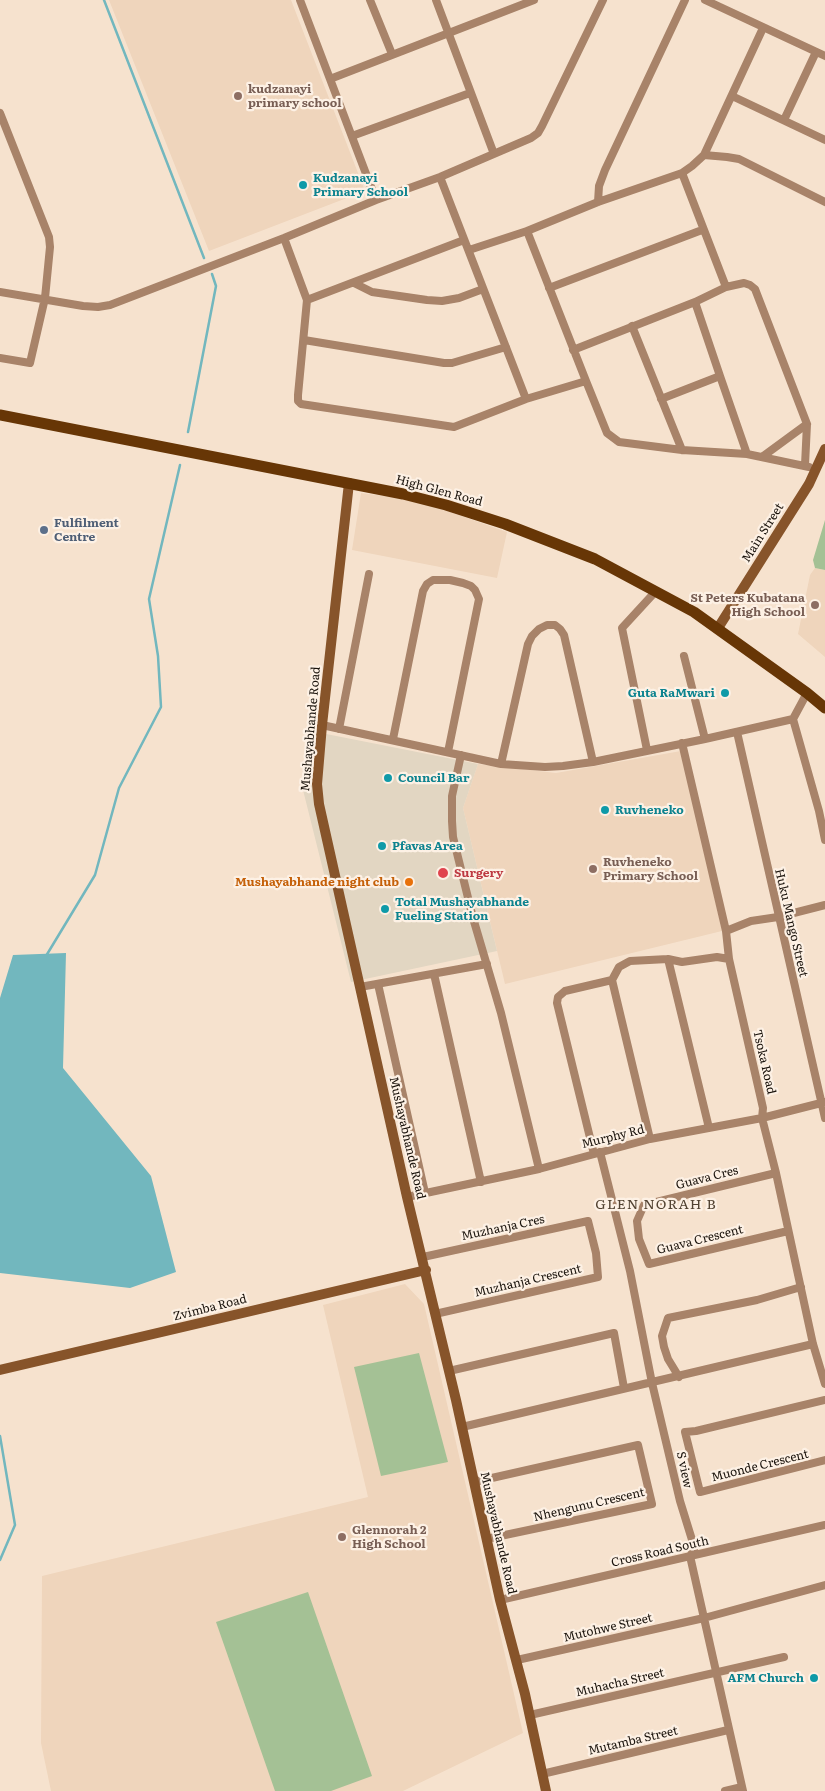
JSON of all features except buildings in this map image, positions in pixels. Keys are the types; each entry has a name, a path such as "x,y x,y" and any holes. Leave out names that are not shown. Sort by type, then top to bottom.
{"main road":[{"name":"High Glen Road","path":"0,415 403,494 446,505 504,524 595,559 656,590 718,628 825,708"}],"street":[{"path":"300,0 376,200"},
{"path":"370,0 392,54"},
{"path":"436,0 494,154"},
{"path":"330,79 534,0"},
{"path":"0,292 98,308 110,305 284,238 531,138 538,133 603,0"},
{"path":"598,202 599,186 605,170 685,0"},
{"path":"705,0 825,56"},
{"path":"469,250 527,231 598,202 682,172 692,166 704,155 763,28"},
{"path":"784,120 816,52"},
{"path":"352,136 470,93"},
{"path":"732,96 825,140"},
{"path":"0,113 49,237 50,256 45,298 30,363 0,358"},
{"path":"704,155 739,159 825,202"},
{"path":"682,172 702,230 726,287"},
{"path":"440,176 526,399"},
{"path":"548,288 702,230"},
{"path":"527,231 607,433 619,442 682,450 747,454 816,468"},
{"path":"284,238 307,300 297,398 301,404 454,427 526,399 586,381"},
{"path":"307,300 464,240"},
{"path":"354,282 372,292 442,301 459,298 484,289"},
{"path":"573,350 695,302 726,287 744,283 750,284 755,289 807,424 805,466"},
{"path":"695,302 747,454"},
{"path":"632,326 682,450"},
{"path":"304,340 444,363 452,363 506,347"},
{"path":"661,399 720,376"},
{"path":"762,457 807,424"},
{"name":"Main Street","path":"718,628 809,484 825,449"},
{"name":"Mushayabhande Road","path":"349,483 322,725 317,784 319,804 407,1197 423,1257 486,1540 517,1660 546,1791"},
{"path":"339,729 369,574"},
{"path":"393,739 423,590 433,580 450,580 463,583 471,586 479,598 448,752"},
{"path":"647,750 622,628 656,590"},
{"path":"501,764 528,644 532,636 539,629 547,625 555,625 564,635 593,762"},
{"path":"684,656 705,739"},
{"path":"807,693 793,719 822,810 825,840"},
{"path":"322,725 501,764 545,767 593,762 793,719"},
{"name":"Huku Mango Street","path":"737,732 825,1118"},
{"name":"Tsoka Road","path":"682,743 726,931 729,959 763,1108 762,1118 776,1173 813,1344 824,1378"},
{"path":"461,755 452,796 453,837 473,918 501,1013 539,1169"},
{"path":"726,931 751,921 778,917 825,905"},
{"path":"650,1139 612,980 619,968 630,961 668,959 682,962 717,957 729,959"},
{"path":"668,959 709,1128"},
{"path":"360,987 487,964"},
{"path":"434,974 481,1182"},
{"name":"S view","path":"612,980 564,991 558,997 556,1003 630,1271 652,1383 680,1501 693,1543 694,1549 690,1556 742,1789"},
{"path":"378,984 425,1193"},
{"name":"Murphy Rd","path":"407,1197 539,1169 650,1139 762,1118 823,1103"},
{"name":"Guava Cres","path":"644,1205 776,1173"},
{"name":"Guava Crescent","path":"644,1205 639,1214 638,1228 639,1239 649,1264 788,1231"},
{"name":"Muzhanja Cres","path":"423,1257 588,1221"},
{"name":"Muzhanja Crescent","path":"435,1314 598,1277 596,1253 588,1221"},
{"name":"Zvimba Road","path":"0,1370 426,1270"},
{"path":"679,1377 668,1359 664,1347 662,1336 668,1318 749,1302 801,1287"},
{"path":"449,1370 614,1333 624,1388"},
{"path":"462,1427 813,1344"},
{"name":"Muonde Crescent","path":"825,1400 685,1432 700,1492 825,1460"},
{"name":"Nhengunu Crescent","path":"474,1482 638,1445 652,1504 486,1540"},
{"name":"Cross Road South","path":"500,1600 825,1525"},
{"name":"Mutohwe Street","path":"517,1660 704,1618 825,1585"},
{"name":"Muhacha Street","path":"530,1715 784,1657"},
{"name":"Mutamba Street","path":"542,1774 728,1730"},
{"path":"724,1791 742,1789"}],"shaded area":[{"name":"kudzanayi primary school","path":"109,0 291,0 365,191 209,251"},
{"path":"361,493 416,500 507,532 497,578 352,550"},
{"name":"St Peters Kubatana High School","path":"815,568 825,570 825,657 798,634 810,575"},
{"path":"311,731 478,764 463,808 497,951 351,982 302,786"},
{"name":"Ruvheneko Primary School","path":"681,751 722,931 505,984 463,808 478,764 556,773"},
{"name":"Glennorah 2 High School","path":"405,1284 424,1304 523,1733 403,1791 51,1791 41,1743 42,1576 368,1497 323,1305"}],"green space":[{"path":"825,520 825,570 815,568 813,560"},
{"path":"419,1353 448,1462 381,1476 354,1367"},
{"path":"308,1592 372,1776 331,1791 275,1791 216,1622"}],"water":[{"path":"66,953 63,1068 151,1176 176,1272 130,1288 0,1273 0,998 13,955"}],"waterway":[{"path":"104,0 204,258"},
{"path":"188,432 216,286 212,274"},
{"path":"46,956 95,875 119,788 161,707 158,656 149,599 180,465"},
{"path":"0,1436 15,1525 0,1560"}],"place":[{"name":"kudzanayi primary school","path":"238,96"},
{"name":"Kudzanayi Primary School","path":"303,185"},
{"name":"Fulfilment Centre","path":"44,530"},
{"name":"St Peters Kubatana High School","path":"815,605"},
{"name":"Guta RaMwari","path":"725,693"},
{"name":"Council Bar","path":"388,778"},
{"name":"Ruvheneko","path":"605,810"},
{"name":"Pfavas Area","path":"382,846"},
{"name":"Ruvheneko Primary School","path":"593,869"},
{"name":"Surgery","path":"443,873"},
{"name":"Mushayabhande night club","path":"409,882"},
{"name":"Total Mushayabhande Fueling Station","path":"385,909"},
{"name":"Glennorah 2 High School","path":"342,1537"},
{"name":"AFM Church","path":"814,1678"}],"district":[{"name":"GLEN NORAH B","path":"656,1205"}]}
